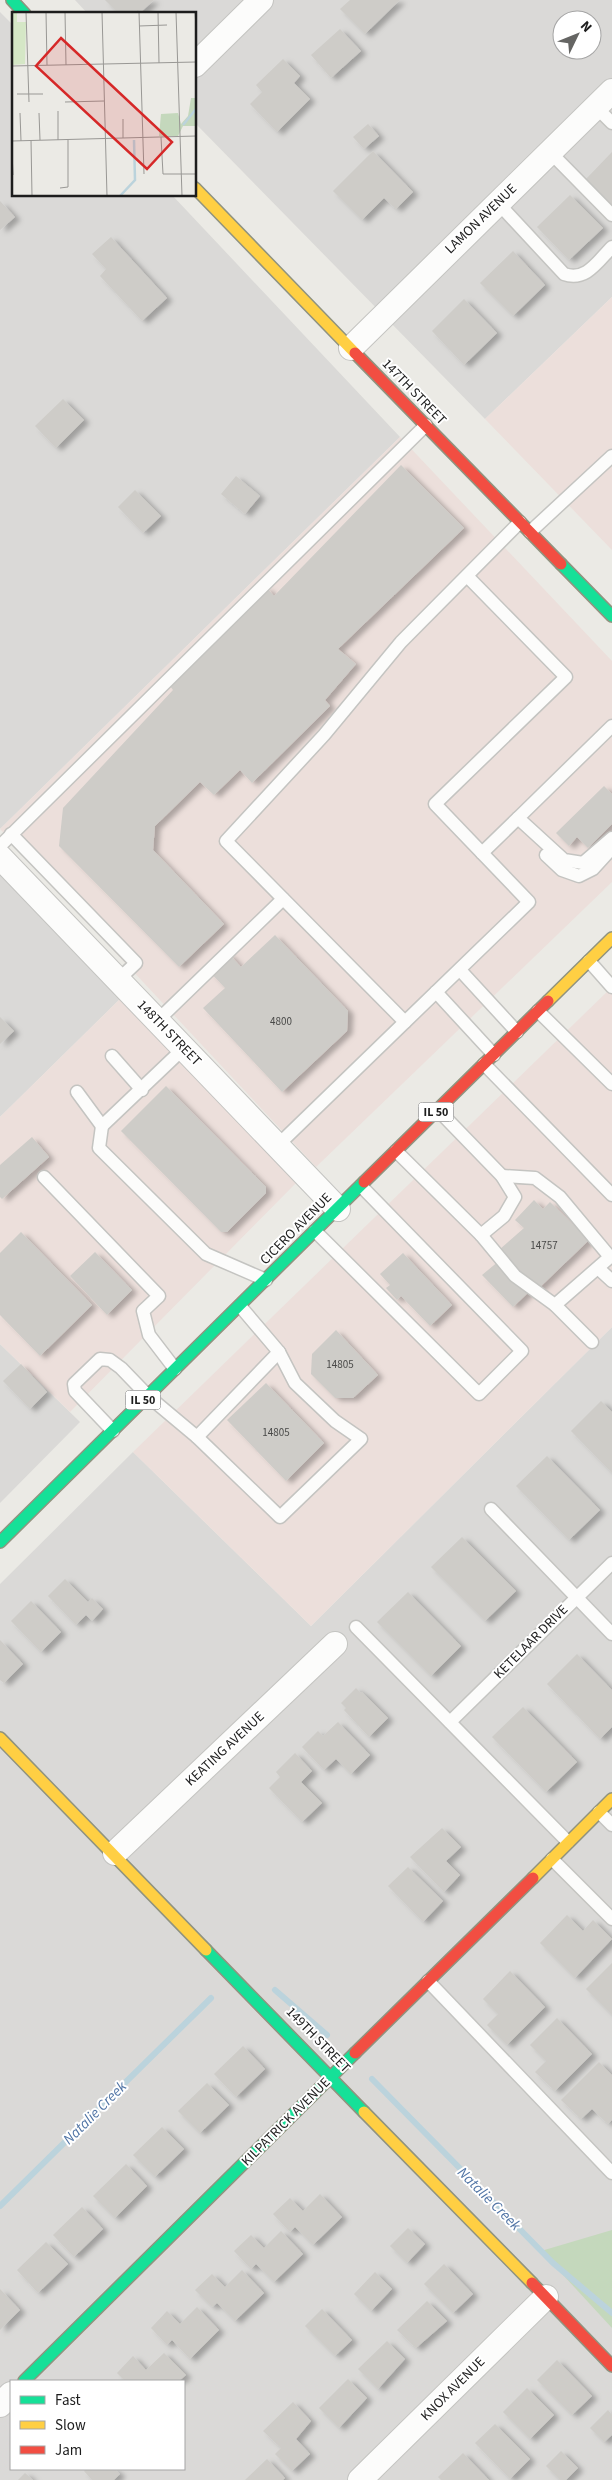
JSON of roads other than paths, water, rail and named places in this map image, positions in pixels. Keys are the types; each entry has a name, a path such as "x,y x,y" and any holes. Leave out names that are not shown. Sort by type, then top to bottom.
{"street":[{"path":"12,0 23,12"},
{"path":"196,64 262,0"},
{"name":"LAMON AVENUE","path":"350,348 550,152 607,107"},
{"name":"147TH STREET","path":"196,189 612,616"},
{"name":"148TH STREET","path":"0,857 338,1209"},
{"name":"CICERO AVENUE","path":"0,1542 612,938"},
{"name":"KEATING AVENUE","path":"115,1853 335,1644"},
{"name":"149TH STREET","path":"0,1738 115,1853 612,2366"},
{"name":"KILPATRICK AVENUE","path":"25,2380 612,1799"},
{"name":"KNOX AVENUE","path":"360,2480 546,2297"},
{"path":"0,2405 10,2395"}],"lane":[{"path":"550,152 612,214"},
{"path":"498,203 564,274 574,278 584,274 612,247"},
{"path":"0,846 426,425"},
{"path":"530,532 612,456"},
{"path":"405,1022 226,841 324,735 401,642 520,522"},
{"path":"277,1146 529,902 435,804 566,677 468,576"},
{"path":"482,853 522,822 612,726"},
{"path":"522,822 564,860 583,862 612,838"},
{"path":"522,822 528,840 562,870 579,876 593,869 612,848"},
{"path":"11,834 136,963 118,980"},
{"path":"157,1021 283,899"},
{"path":"589,961 612,987"},
{"path":"460,970 517,1032"},
{"path":"436,992 494,1055"},
{"path":"538,1011 612,1084"},
{"path":"184,1048 102,1126 99,1148 206,1254 266,1280"},
{"path":"112,1056 142,1090"},
{"path":"484,1064 612,1195"},
{"path":"77,1092 102,1126"},
{"path":"438,1110 502,1176 515,1197 504,1216 481,1235"},
{"path":"396,1151 481,1235 515,1276 554,1305 592,1342"},
{"path":"502,1176 535,1178 560,1197 611,1256 599,1269 554,1305"},
{"path":"44,1177 159,1296 143,1311 150,1334 175,1370"},
{"path":"315,1231 479,1394 522,1351 360,1186"},
{"path":"599,1269 612,1282"},
{"path":"112,1431 76,1391 74,1384 100,1359 110,1360 148,1396 197,1437 280,1517 361,1439 335,1421 295,1383 279,1352 240,1306"},
{"path":"197,1437 279,1352"},
{"path":"491,1508 612,1634"},
{"name":"KETELAAR DRIVE","path":"450,1722 612,1563"},
{"path":"356,1627 568,1842"},
{"path":"599,1812 612,1825"},
{"path":"552,1858 612,1919"},
{"path":"428,1981 612,2173"}],"waterway":[{"name":"Natalie Creek","path":"275,1990 327,2035"},
{"name":"Natalie Creek","path":"0,2206 211,1998"},
{"name":"Natalie Creek","path":"372,2079 553,2263 612,2313"}]}
